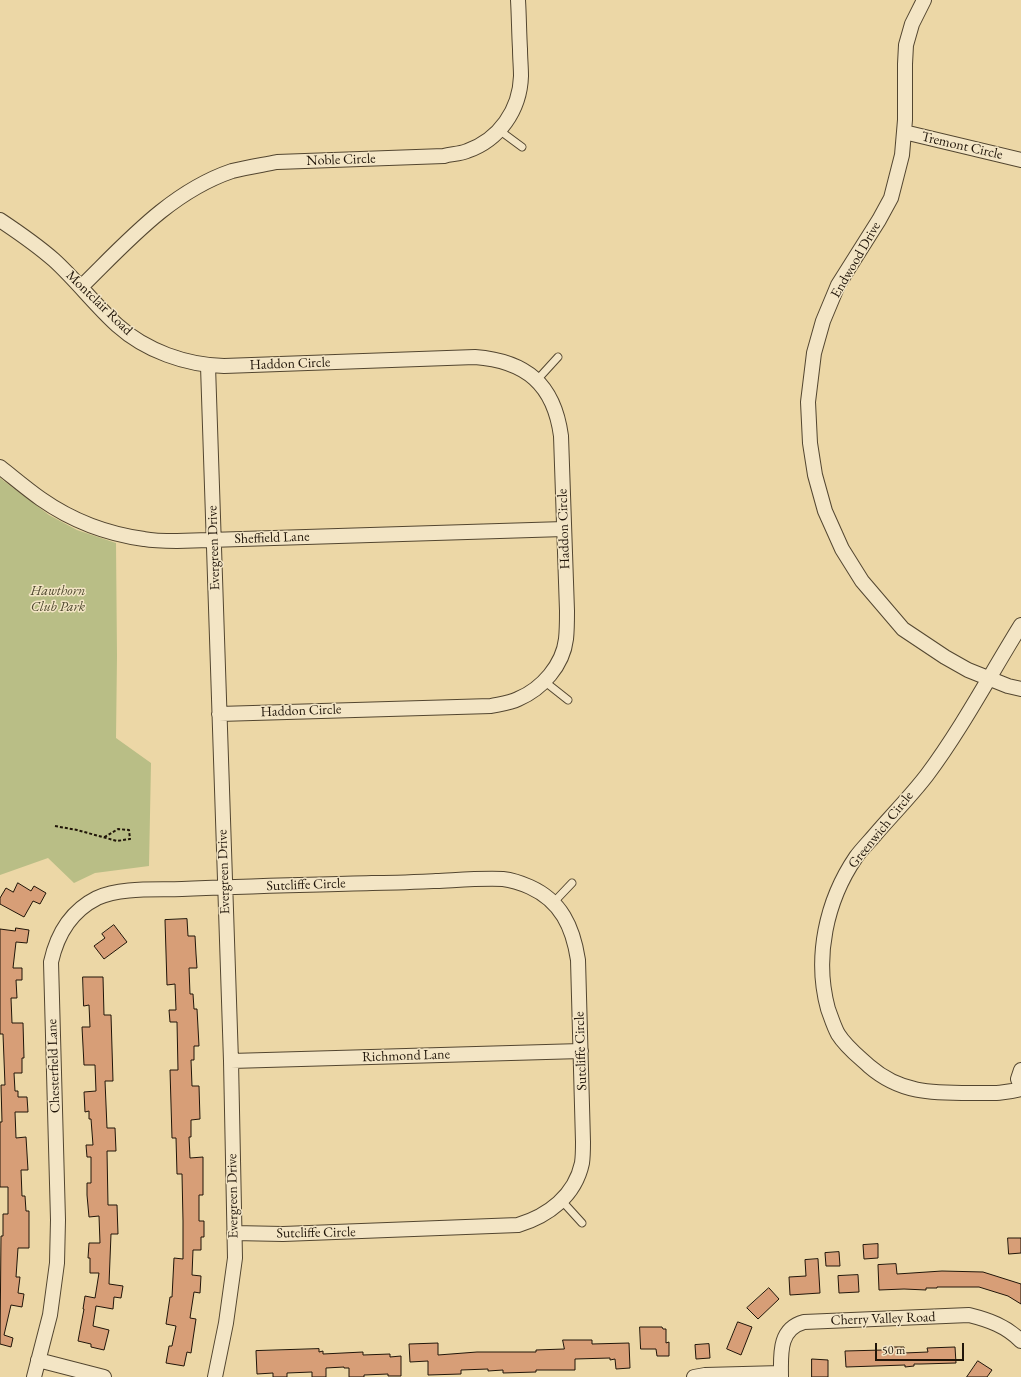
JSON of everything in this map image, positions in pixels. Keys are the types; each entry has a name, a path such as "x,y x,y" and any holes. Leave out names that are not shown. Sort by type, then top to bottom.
{"street":[{"name":"Noble Circle","path":"81,287 153,217 174,201 197,186 232,172 277,162 444,156 466,152 490,139 509,118 519,93 521,77 518,0"},
{"name":"Endwood Drive","path":"924,0 912,24 906,45 904,64 904,132 902,155 891,198 880,220 838,285 823,321 814,353 808,402 810,443 815,475 825,511 842,549 862,581 903,629 962,667 1008,686 1021,689"},
{"name":"Tremont Circle","path":"904,132 1021,160"},
{"name":"Montclair Road","path":"0,220 24,236 54,260 119,326 144,344 174,358 208,366"},
{"name":"Haddon Circle","path":"208,366 475,357 492,358 509,363 525,371 537,380 543,388 552,401 559,420 561,436 567,611 566,639 554,669 534,690 520,698 492,706 219,714"},
{"name":"Evergreen Drive","path":"208,366 224,887 231,1061 235,1258 226,1323 214,1377"},
{"name":"Sheffield Lane","path":"0,467 41,499 65,514 97,528 145,540 177,541 564,529"},
{"name":"Greenwich Circle","path":"1021,625 955,734 926,775 856,856 835,899 827,925 823,948 822,974 824,994 838,1034 852,1051 890,1081 911,1089 933,1093 1005,1093 1021,1088 1018,1079 1021,1070"},
{"name":"Sutcliffe Circle","path":"224,887 473,879 504,879 530,887 553,903 567,921 576,944 578,960 581,1051 582,1163 579,1173 568,1194 562,1201 545,1214 518,1226 283,1234 234,1233"},
{"name":"Chesterfield Lane","path":"34,1377 50,1315 57,1263 58,1220 51,962 54,947 64,927 73,916 84,906 98,898 117,892 224,887"},
{"name":"Richmond Lane","path":"231,1061 581,1051"},
{"name":"Cherry Valley Road","path":"781,1375 781,1353 783,1342 787,1333 796,1324 804,1322 969,1315 988,1320 1002,1326 1021,1341"},
{"path":"38,1360 104,1377"},
{"path":"694,1377 705,1375 781,1375"}],"lane":[{"path":"499,130 522,147"},
{"path":"537,380 558,357"},
{"path":"544,681 568,700"},
{"path":"553,903 572,883"},
{"path":"562,1201 582,1223"}],"path":[{"path":"55,826 77,830 103,838 117,841 130,839 129,830 118,829 103,838"}],"green space":[{"name":"Hawthorn Club Park","path":"0,478 49,515 77,530 116,543 116,738 151,763 149,866 95,873 74,883 48,858 0,875"}],"building":[{"path":"18,883 31,891 34,886 46,893 40,904 33,901 24,917 0,904 0,898 6,888 13,892"},
{"path":"187,919 188,936 195,936 197,968 189,968 190,994 193,994 194,1009 197,1009 199,1046 194,1046 194,1060 191,1060 192,1086 199,1086 200,1119 191,1120 191,1137 189,1137 190,1158 203,1157 203,1195 199,1195 199,1221 204,1221 204,1237 201,1237 201,1250 193,1250 192,1275 201,1276 200,1293 194,1292 190,1318 196,1319 191,1353 187,1352 184,1366 166,1363 169,1346 172,1346 176,1326 166,1324 170,1297 172,1297 174,1258 183,1259 183,1221 182,1174 177,1174 176,1138 172,1138 170,1070 178,1070 177,1022 170,1022 169,1010 176,1010 175,984 167,985 165,920"},
{"path":"114,925 127,942 104,959 94,946 105,938 102,934"},
{"path":"16,928 29,930 27,943 16,942 13,968 22,968 22,980 16,980 17,998 11,998 12,1023 23,1023 24,1058 22,1058 22,1073 14,1073 15,1091 18,1091 18,1097 27,1097 28,1112 15,1112 16,1138 26,1137 28,1170 21,1170 22,1196 25,1196 26,1211 29,1211 29,1248 18,1248 16,1277 20,1277 18,1293 24,1294 22,1307 11,1305 4,1335 13,1338 11,1347 0,1344 1,1236 3,1236 3,1214 8,1214 8,1187 0,1187 0,1122 2,1122 1,1085 5,1085 3,1034 0,1034 0,929 15,931"},
{"path":"83,977 103,977 104,1015 111,1015 113,1081 105,1081 107,1128 115,1128 116,1151 107,1151 108,1205 117,1205 118,1234 111,1234 109,1284 123,1286 121,1298 114,1297 113,1309 96,1306 93,1326 109,1330 104,1350 91,1347 91,1344 78,1341 85,1296 95,1298 99,1273 90,1273 90,1258 88,1258 89,1243 100,1243 99,1216 89,1217 87,1195 87,1183 91,1183 91,1157 87,1157 86,1145 93,1145 91,1119 89,1119 89,1111 85,1112 84,1092 96,1091 95,1065 84,1065 82,1027 90,1027 89,1005 84,1006"},
{"path":"1008,1238 1021,1238 1021,1253 1009,1254"},
{"path":"878,1244 878,1258 864,1259 863,1245"},
{"path":"839,1252 840,1266 826,1266 825,1253"},
{"path":"818,1259 820,1293 790,1295 789,1277 806,1276 805,1260"},
{"path":"896,1264 897,1274 942,1271 983,1272 1021,1284 1021,1304 1008,1296 979,1287 937,1287 926,1288 926,1290 879,1290 878,1265"},
{"path":"858,1275 859,1292 839,1293 838,1276"},
{"path":"769,1288 779,1299 758,1319 747,1308"},
{"path":"738,1322 752,1327 741,1355 727,1349"},
{"path":"640,1327 662,1327 663,1329 666,1329 666,1343 669,1342 669,1356 657,1356 656,1349 641,1349"},
{"path":"563,1340 592,1340 592,1344 629,1343 630,1368 616,1369 615,1359 610,1360 610,1358 575,1359 575,1370 536,1370 536,1372 503,1373 503,1370 488,1371 488,1369 461,1370 461,1374 428,1375 428,1361 410,1362 409,1344 438,1343 438,1355 477,1352 536,1352 536,1350 564,1349"},
{"path":"709,1344 710,1358 696,1359 695,1345"},
{"path":"893,1347 904,1347 904,1353 928,1352 927,1348 955,1347 956,1363 914,1364 914,1366 905,1367 905,1365 846,1367 845,1351 883,1350 893,1349"},
{"path":"319,1349 319,1352 323,1351 323,1354 363,1352 363,1355 390,1354 390,1357 401,1356 401,1376 388,1376 388,1374 349,1377 349,1368 344,1367 326,1368 326,1377 312,1377 312,1372 287,1373 287,1377 273,1377 273,1373 257,1374 256,1351"},
{"path":"812,1359 828,1360 828,1377 812,1377"},
{"path":"978,1361 992,1370 987,1377 967,1377"}]}
